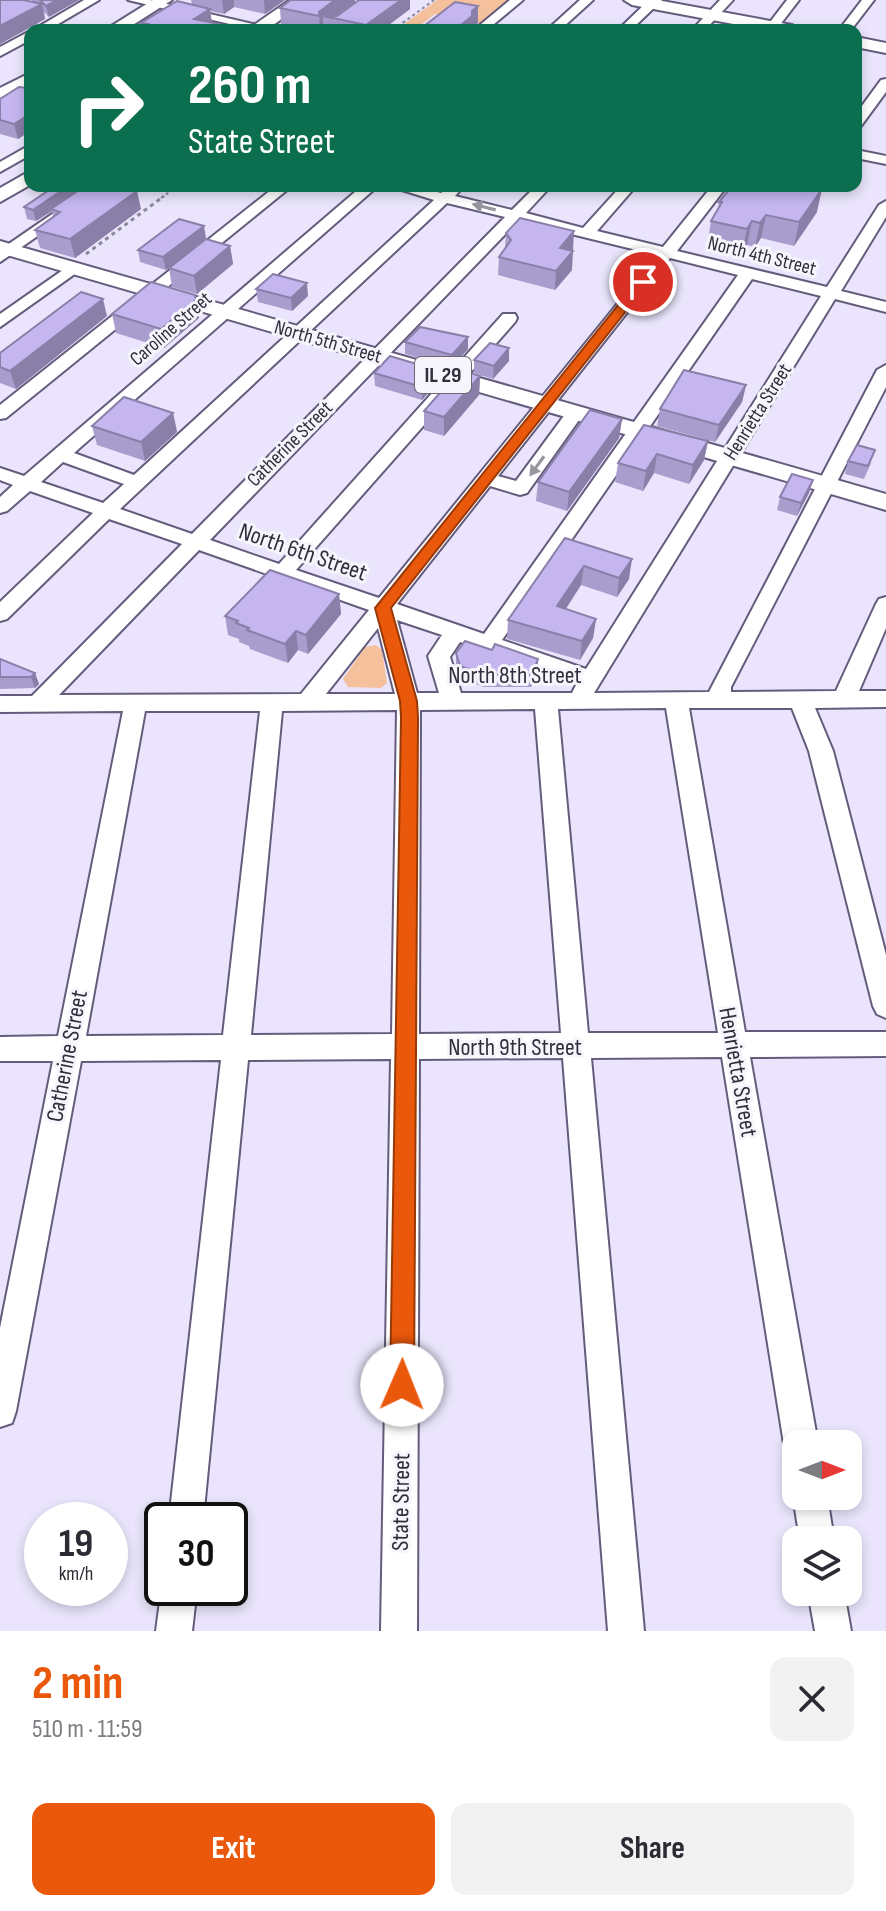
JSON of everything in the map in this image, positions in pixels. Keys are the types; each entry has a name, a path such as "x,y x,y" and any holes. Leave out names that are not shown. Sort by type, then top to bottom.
{"main road":[{"path":"269,24 301,0"},
{"path":"632,0 753,24"},
{"path":"123,24 160,2"},
{"path":"862,43 886,48"},
{"path":"2,92 24,81"},
{"path":"0,196 12,177"},
{"name":"North 5th Street","path":"2,249 886,502"}],"street":[{"path":"50,24 93,0"},
{"path":"134,0 160,2 240,24"},
{"path":"487,24 517,0"},
{"path":"560,24 587,0"},
{"path":"704,24 727,0"},
{"path":"774,24 793,0"},
{"path":"850,24 868,0"},
{"path":"630,24 654,2"},
{"path":"193,24 206,16"},
{"path":"0,52 24,38"},
{"path":"862,115 886,83"},
{"path":"2,92 24,96"},
{"path":"0,147 24,151"},
{"path":"862,155 886,160"},
{"path":"12,177 24,156"},
{"path":"2,249 93,192"},
{"path":"0,414 278,192"},
{"name":"Caroline Street","path":"0,507 364,192"},
{"path":"0,614 106,511 451,192"},
{"name":"North 4th Street","path":"451,192 515,215 886,307"},
{"name":"Catherine Street","path":"37,704 538,192"},
{"path":"587,233 624,192"},
{"path":"308,701 715,192"},
{"name":"Henrietta Street","path":"578,700 886,205"},
{"path":"0,322 73,268"},
{"path":"488,644 748,273"},
{"path":"282,573 509,318"},
{"path":"720,700 720,687 886,370"},
{"path":"485,478 520,489 575,413"},
{"path":"61,455 128,479"},
{"name":"North 6th Street","path":"0,474 590,679"},
{"path":"844,699 886,604"},
{"name":"State Street","path":"383,608 408,701 399,1631"},
{"path":"452,701 439,656 455,633"},
{"path":"800,699 821,751 886,1006"},
{"name":"North 8th Street","path":"0,704 886,699"},
{"name":"Henrietta Street","path":"676,700 799,1430"},
{"path":"546,701 626,1631"},
{"name":"Catherine Street","path":"0,1411 136,702"},
{"path":"188,1502 272,702"},
{"name":"North 9th Street","path":"0,1049 886,1044"},
{"path":"174,1631 177,1606"},
{"path":"829,1606 833,1631"}],"path":[{"path":"401,24 434,0"}],"shaded area":[{"path":"437,0 512,0 482,24 435,14 422,24 404,24"},
{"path":"376,645 382,650 387,683 381,688 348,687 343,679 365,647"}],"building":[{"path":"0,0 24,0 42,4 0,26"},
{"path":"40,0 57,0 46,6"},
{"path":"291,0 335,0 319,12 319,16 280,8"},
{"path":"359,0 401,0 367,24 323,16 337,16"},
{"path":"177,1 210,9 194,19 219,24 148,24 141,23"},
{"path":"455,2 478,6 462,24 427,24"},
{"path":"19,87 24,88 24,118 14,124 0,120 0,99"},
{"path":"46,192 59,192 33,210 24,207"},
{"path":"76,192 136,192 70,239 35,230 60,212 51,209"},
{"path":"727,192 820,192 799,222 766,215 760,223 752,221 747,229 711,221 722,202 719,202"},
{"path":"520,218 574,231 560,248 573,251 556,271 499,257 511,240 506,233"},
{"path":"179,219 204,226 163,257 138,250"},
{"path":"206,239 230,246 194,276 169,268"},
{"path":"273,274 307,283 291,298 256,289"},
{"path":"151,282 195,295 196,300 161,329 112,314"},
{"path":"81,292 103,299 10,371 0,367 0,353"},
{"path":"420,327 468,337 452,355 405,342"},
{"path":"490,343 509,348 494,366 474,360"},
{"path":"390,356 437,370 422,387 374,373"},
{"path":"460,370 480,376 444,417 424,411"},
{"path":"684,370 746,385 719,425 660,409"},
{"path":"124,397 173,413 141,442 92,426"},
{"path":"590,410 622,419 569,492 538,482"},
{"path":"644,425 708,441 693,465 657,454 646,471 618,463"},
{"path":"857,445 875,450 868,466 848,461"},
{"path":"792,474 813,480 801,503 780,497"},
{"path":"565,538 632,559 619,578 584,566 557,606 596,619 582,641 508,620"},
{"path":"270,570 339,594 306,635 296,631 285,644 247,630 249,628 225,616"},
{"path":"465,641 492,650 495,644 538,659 532,674 484,675 460,666 456,653"},
{"path":"0,659 35,673 31,677 0,677"}],"route":[{"path":"402,1385 409,717 408,701 383,608 643,282"}]}
